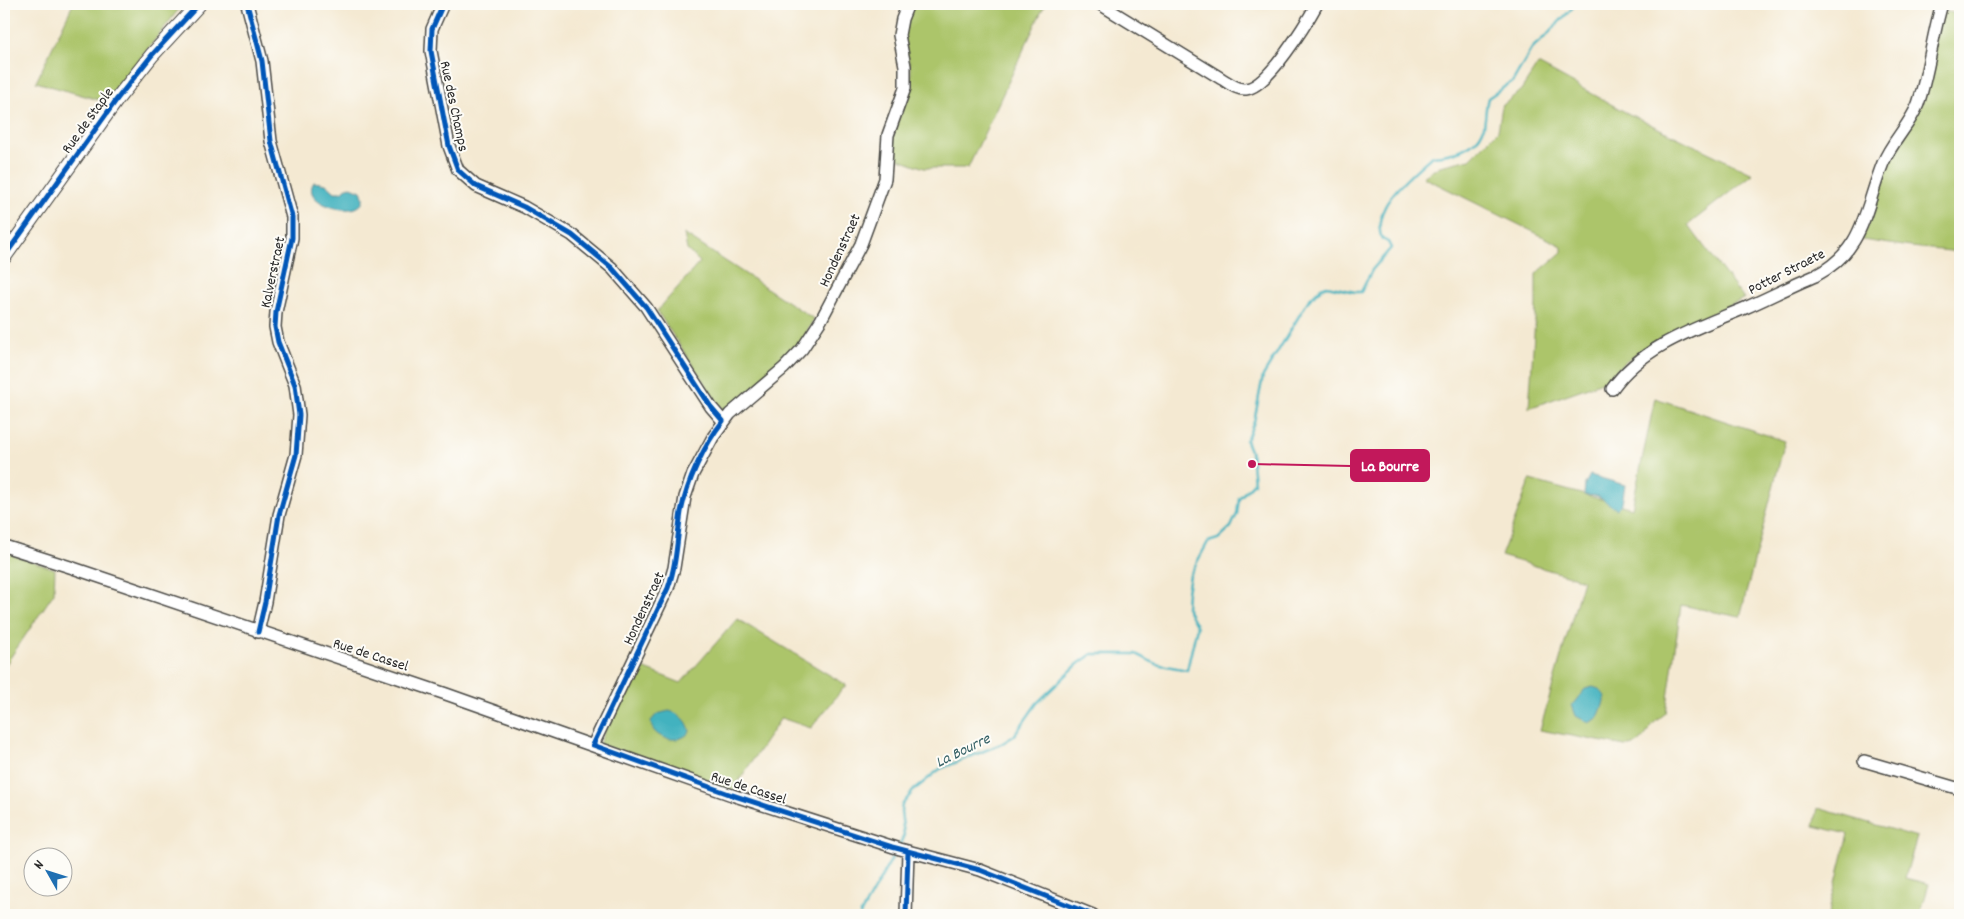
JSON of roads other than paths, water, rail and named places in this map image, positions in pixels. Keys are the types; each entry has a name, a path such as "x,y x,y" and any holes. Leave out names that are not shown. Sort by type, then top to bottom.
{"main road":[{"name":"Rue de Staple","path":"4,257 121,93 159,47 199,4"}],"street":[{"name":"Kalverstraet","path":"247,4 262,62 271,141 292,217 292,238 276,312 275,327 278,342 295,385 299,414 296,455 280,515 258,632"},
{"name":"Rue des Champs","path":"442,4 432,29 431,51 449,146 458,170 476,186 524,207 572,235 612,268 642,302 711,407 723,421"},
{"name":"Hondenstraet","path":"592,745 668,588 674,568 682,510 688,488 699,462 723,421 784,368 802,349 818,326 858,250 885,179 888,136 905,88 905,66 899,35 902,19 908,4"},
{"path":"1100,4 1228,82 1243,89 1254,86 1271,70 1298,38 1317,4"},
{"name":"Potter Straete","path":"1612,389 1628,369 1658,348 1686,333 1815,276 1833,266 1847,252 1865,220 1887,153 1917,106 1942,4"},
{"name":"Rue de Cassel","path":"4,546 592,745 732,795 900,849 989,874 1093,915"},
{"path":"1864,761 1960,789"},
{"path":"900,849 906,915"}],"water":[{"path":"314,182 326,184 335,192 342,192 349,186 361,191 363,201 358,207 348,209 325,205 316,199 312,191"},
{"path":"1590,475 1625,485 1622,503 1617,509 1597,496 1584,495 1585,484"},
{"path":"1593,687 1599,689 1606,697 1598,718 1589,723 1576,716 1572,705 1585,689"},
{"path":"669,711 680,715 685,720 690,731 686,736 673,739 661,736 655,732 651,721 657,714"}],"waterway":[{"name":"La Bourre","path":"900,844 904,835 902,805 914,790 940,769 1001,744 1014,736 1037,703 1078,664 1092,654 1136,654 1156,664 1187,670 1197,627 1186,607 1190,575 1208,542 1218,539 1231,527 1237,514 1239,498 1254,483 1251,453 1246,441 1254,422 1263,376 1308,301 1321,288 1327,286 1361,292 1372,270 1391,248 1388,242 1382,239 1380,227 1381,215 1394,193 1432,156 1461,150 1479,137 1485,122 1488,98 1513,81 1532,48 1576,4"},
{"name":"La Bourre","path":"860,915 896,851"}],"place":[{"name":"La Bourre","path":"1252,464"}]}
